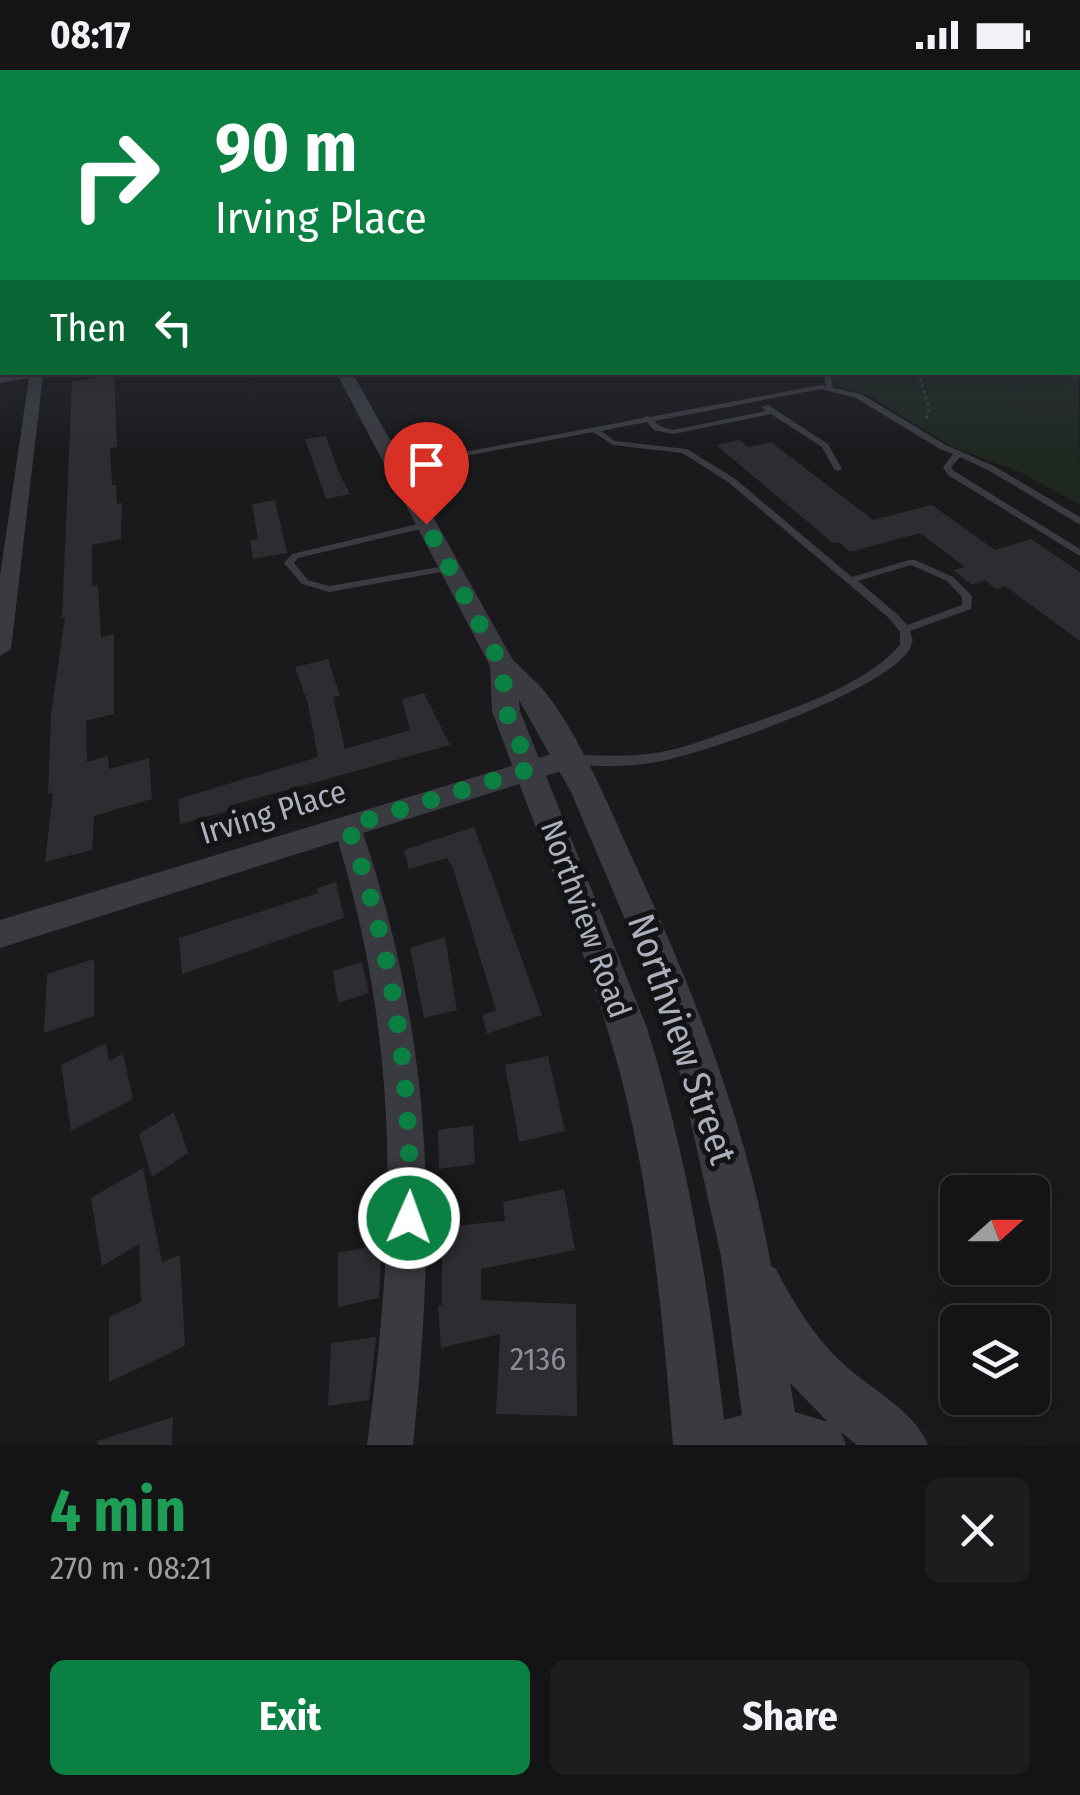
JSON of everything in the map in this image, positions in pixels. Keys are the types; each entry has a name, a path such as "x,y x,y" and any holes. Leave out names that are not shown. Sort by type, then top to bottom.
{"street":[{"path":"0,379 25,375"},
{"path":"0,650 38,375"},
{"path":"346,375 450,568"},
{"name":"Northview Street","path":"450,568 502,666 536,700 549,764 621,868 697,1061 745,1256 774,1442"},
{"name":"Irving Place","path":"0,934 549,764"},
{"name":"Northview Road","path":"549,764 642,1075 672,1212 688,1309 700,1445"},
{"path":"348,826 383,946 407,1083 411,1154 406,1314 390,1445"},
{"path":"745,1256 793,1352 819,1381 901,1445"}],"lane":[{"path":"824,375 830,388"},
{"path":"396,468 750,397 830,388 858,396 1080,521"},
{"path":"750,397 825,446 838,469"},
{"path":"646,418 657,428 673,432 771,412"},
{"path":"549,764 660,757 750,730 823,699 904,650 905,629 738,485 676,449 613,443 593,429"},
{"path":"958,454 947,467 951,473 1080,553"},
{"path":"426,524 295,556 290,563 305,582 329,589 450,568"},
{"path":"852,580 912,562 950,579 967,596 967,607 905,629"}],"path":[{"path":"907,426 926,420 929,414 919,375"}],"shaded area":[{"path":"824,375 1079,375 1080,505 1022,473 952,447 868,395 836,385"}],"building":[{"path":"114,375 117,447 110,448 112,485 116,485 117,504 122,503 121,539 92,545 92,586 98,585 101,637 114,634 114,714 86,721 87,762 108,756 109,769 149,758 152,799 94,816 92,850 45,862 53,793 48,794 51,715 65,617 62,618 72,382"},
{"path":"326,436 350,494 326,499 305,439"},
{"path":"739,440 748,447 771,442 873,520 932,505 995,550 1031,539 1080,572 1080,641 1005,586 996,589 985,580 972,585 953,570 965,567 920,533 850,552 839,542 833,543 716,445"},
{"path":"275,500 287,553 253,559 250,540 258,539 252,504"},
{"path":"328,659 340,696 333,697 345,749 410,730 402,699 424,693 450,745 236,804 236,809 180,824 178,799 318,757 308,704 295,667"},
{"path":"474,827 542,1015 487,1034 482,1015 496,1010 453,868 447,858 409,869 404,850"},
{"path":"336,882 344,918 182,974 179,938 318,893 317,888"},
{"path":"445,937 457,1010 424,1018 410,948"},
{"path":"94,959 94,1016 44,1033 47,974"},
{"path":"362,962 369,993 338,1003 333,971"},
{"path":"106,1043 109,1061 123,1054 133,1099 71,1131 61,1065"},
{"path":"548,1056 565,1131 519,1142 505,1065"},
{"path":"174,1112 188,1153 152,1177 139,1134"},
{"path":"473,1125 475,1164 439,1169 438,1130"},
{"path":"143,1168 162,1262 180,1255 185,1346 109,1382 109,1317 141,1302 139,1244 102,1266 91,1198"},
{"path":"564,1189 575,1250 481,1269 481,1300 576,1304 577,1416 496,1414 500,1334 441,1348 438,1306 442,1305 442,1227 505,1221 503,1202"},
{"path":"382,1244 379,1298 338,1307 338,1253"},
{"path":"376,1337 369,1400 328,1406 331,1343"},
{"path":"173,1417 172,1445 98,1445 97,1441"}],"route":[{"path":"409,1218 411,1154 402,1034 383,946 348,826 530,769 506,711 502,666 426,524"}]}
